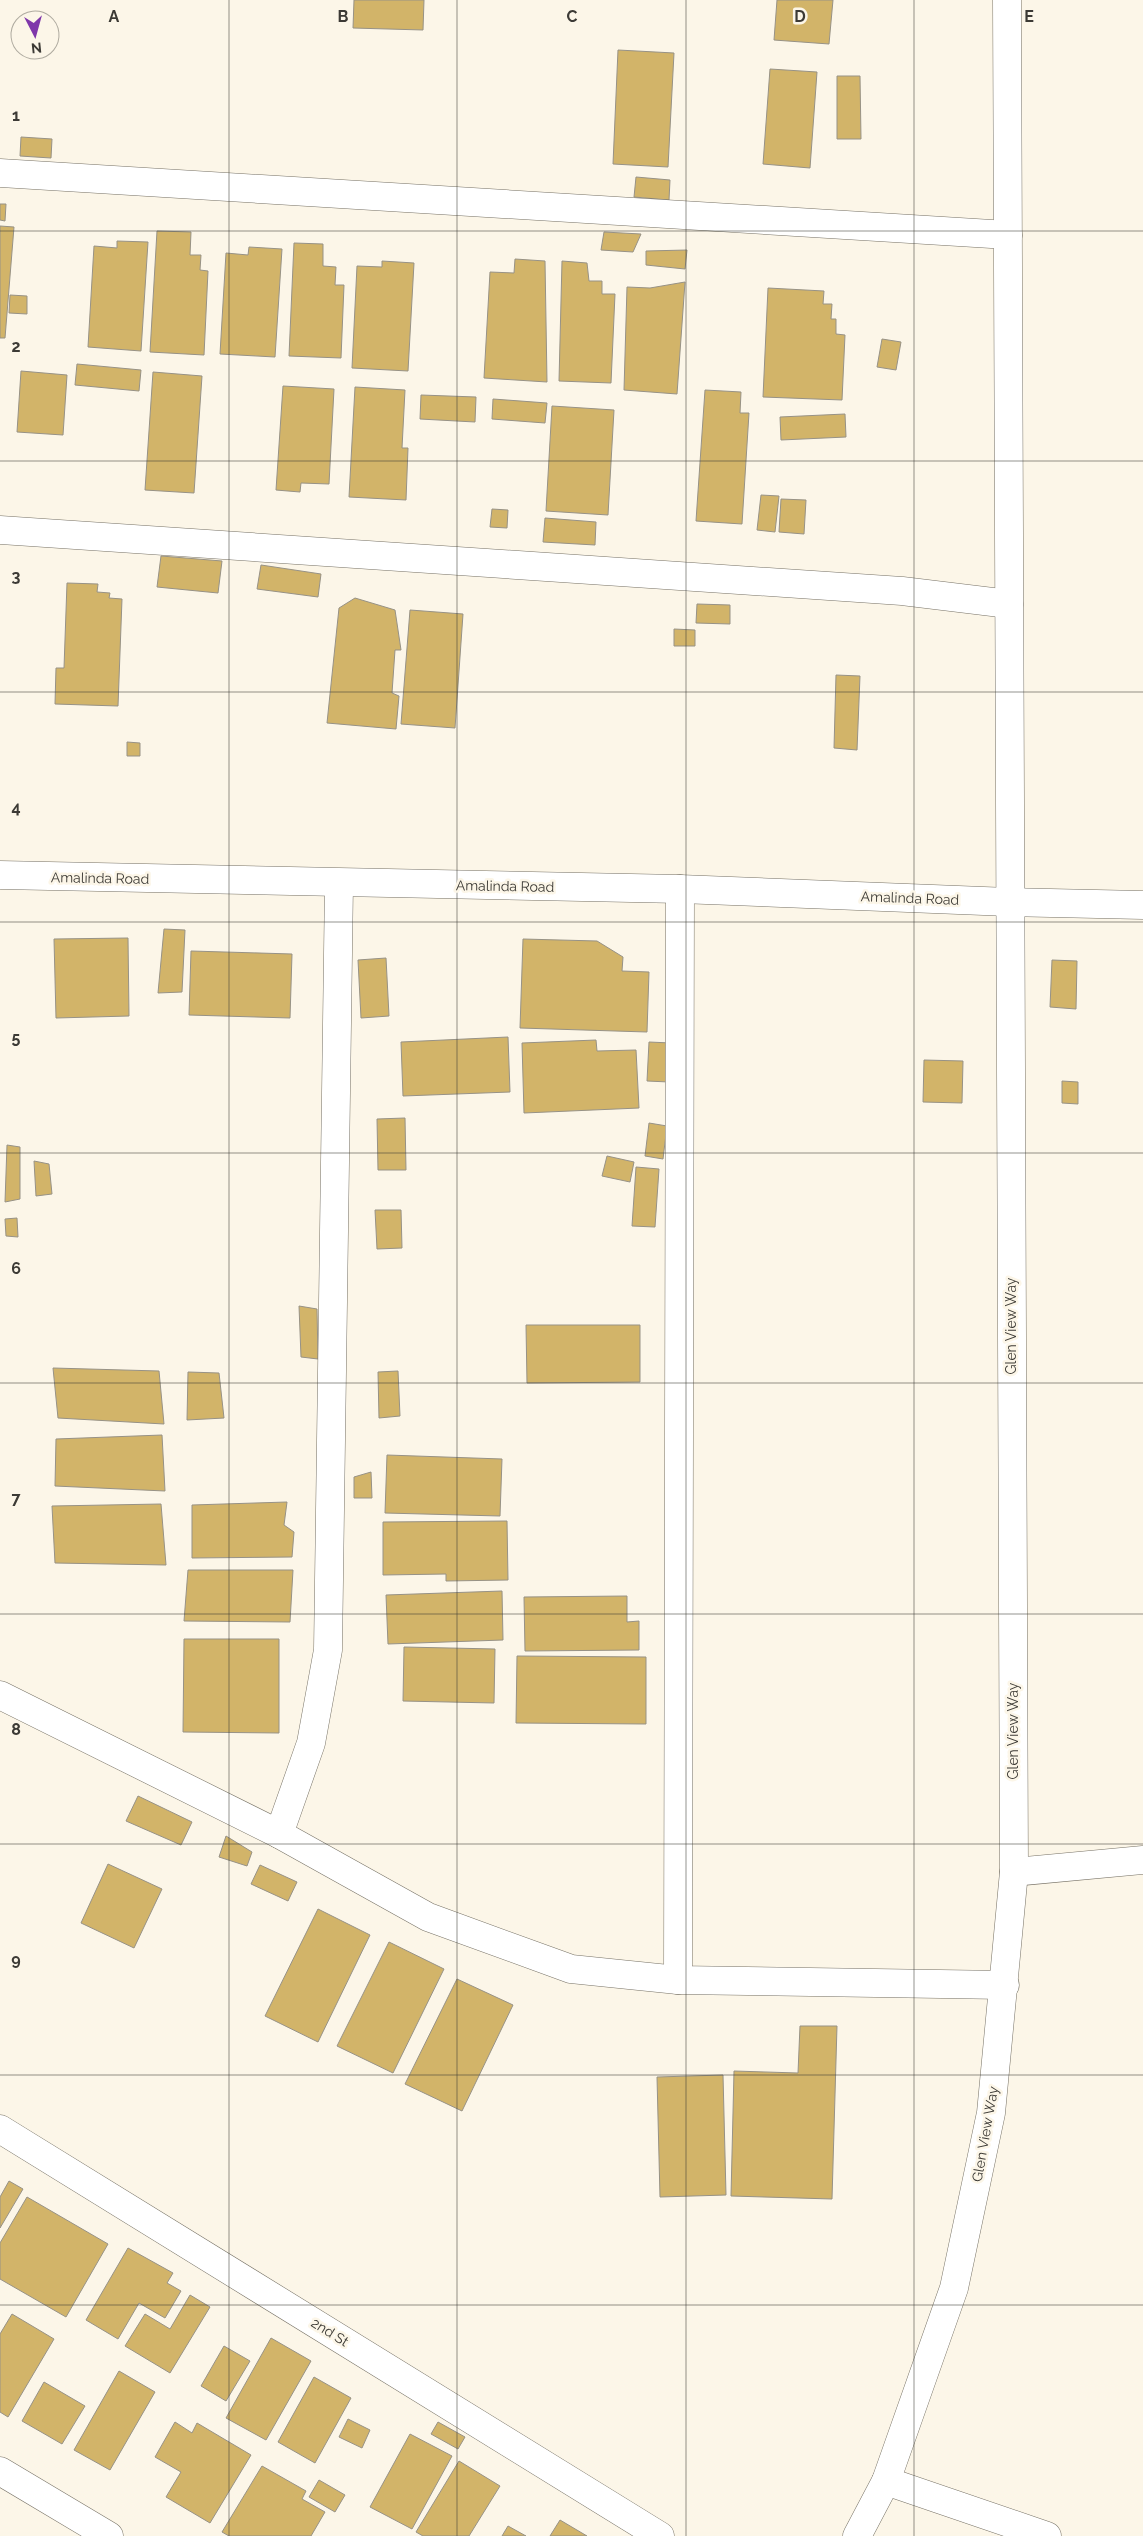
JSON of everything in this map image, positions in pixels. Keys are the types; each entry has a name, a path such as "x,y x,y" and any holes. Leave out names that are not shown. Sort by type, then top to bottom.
{"street":[{"name":"Glen View Way","path":"857,2536 886,2481 954,2288 991,2113 1005,1985 1014,1872 1007,0"},
{"path":"0,173 1008,235"},
{"path":"0,530 892,590 1009,604"},
{"path":"0,875 0,884"},
{"name":"Amalinda Road","path":"0,875 339,884 680,889 1010,902 1143,905"},
{"path":"279,1834 311,1743 328,1650 339,884"},
{"path":"678,1980 681,1603 677,1264 680,889"},
{"path":"0,1695 279,1834 428,1918 571,1969 678,1980 1005,1985"},
{"path":"1014,1872 1143,1860"},
{"name":"2nd St","path":"0,2129 660,2536"},
{"path":"0,2471 109,2536"},
{"path":"886,2481 1046,2536"}],"building":[{"path":"354,0 424,0 423,30 353,28"},
{"path":"777,0 833,0 829,44 774,40"},
{"path":"618,50 674,53 668,167 613,164"},
{"path":"770,69 817,72 810,168 763,164"},
{"path":"837,76 860,76 861,139 837,139"},
{"path":"21,137 52,139 51,158 20,156"},
{"path":"636,177 670,180 669,200 634,197"},
{"path":"0,204 6,204 5,221 0,220"},
{"path":"0,226 14,227 5,338 0,338"},
{"path":"157,231 191,232 190,255 201,255 200,270 208,271 204,355 150,352"},
{"path":"604,232 641,234 633,252 601,250"},
{"path":"117,241 148,242 141,351 88,347 94,246 117,248"},
{"path":"294,243 323,244 323,266 336,267 335,285 344,285 341,358 289,356"},
{"path":"249,247 282,249 275,357 220,354 226,253 248,255"},
{"path":"687,250 685,269 646,265 646,251"},
{"path":"515,259 545,261 547,382 484,378 490,272 514,273"},
{"path":"382,261 414,263 408,371 352,368 357,266 382,267"},
{"path":"562,261 587,263 589,281 602,281 602,294 615,294 611,383 559,381"},
{"path":"685,282 677,394 624,390 627,287 650,288"},
{"path":"768,288 824,291 823,304 832,304 831,319 836,319 836,334 845,335 842,400 763,397"},
{"path":"10,295 27,296 27,314 9,313"},
{"path":"882,339 901,342 896,370 877,367"},
{"path":"77,364 141,370 139,391 75,385"},
{"path":"21,371 67,375 63,435 17,432"},
{"path":"153,372 202,376 194,493 145,490"},
{"path":"283,386 334,389 329,484 301,483 300,492 276,490"},
{"path":"355,387 405,390 402,448 408,448 406,500 349,497"},
{"path":"705,390 741,392 740,413 749,413 742,524 696,521"},
{"path":"421,395 476,397 475,422 420,419"},
{"path":"493,399 547,403 545,423 492,419"},
{"path":"552,406 614,410 608,515 546,511"},
{"path":"845,414 846,437 781,440 780,417"},
{"path":"761,495 779,496 775,532 757,530"},
{"path":"781,499 806,500 804,534 779,532"},
{"path":"492,509 508,510 507,528 490,527"},
{"path":"545,518 596,522 595,545 543,542"},
{"path":"161,556 222,561 218,593 157,587"},
{"path":"261,565 321,574 318,597 257,589"},
{"path":"67,583 98,584 97,592 110,593 109,598 122,599 118,706 55,704 56,668 64,668"},
{"path":"355,598 395,610 401,650 395,650 392,693 399,696 396,729 327,723 339,608"},
{"path":"697,604 730,605 730,624 696,623"},
{"path":"410,610 463,614 455,728 401,724"},
{"path":"674,629 695,630 695,646 674,646"},
{"path":"836,675 860,676 857,750 834,748"},
{"path":"127,742 140,743 140,756 127,756"},
{"path":"164,929 185,930 182,992 158,993"},
{"path":"128,938 129,1016 56,1018 54,939"},
{"path":"523,939 597,941 623,957 622,971 649,972 647,1032 520,1028"},
{"path":"191,951 292,954 290,1018 189,1015"},
{"path":"386,958 389,1016 361,1018 358,960"},
{"path":"1052,960 1077,961 1076,1009 1050,1007"},
{"path":"508,1037 510,1092 403,1096 401,1042"},
{"path":"596,1040 597,1051 636,1050 639,1108 524,1113 522,1043"},
{"path":"649,1042 671,1043 669,1082 647,1081"},
{"path":"924,1060 963,1061 962,1103 923,1102"},
{"path":"1062,1081 1078,1082 1078,1104 1062,1103"},
{"path":"405,1118 406,1170 378,1170 377,1119"},
{"path":"649,1123 667,1126 663,1159 645,1156"},
{"path":"7,1145 20,1147 20,1199 5,1202"},
{"path":"607,1156 634,1162 630,1182 602,1176"},
{"path":"34,1161 49,1164 52,1194 36,1196"},
{"path":"636,1167 659,1169 655,1227 632,1226"},
{"path":"375,1210 401,1210 402,1248 377,1249"},
{"path":"17,1218 18,1237 6,1236 5,1219"},
{"path":"299,1306 317,1309 318,1359 301,1357"},
{"path":"526,1325 640,1325 640,1382 527,1383"},
{"path":"53,1368 159,1371 164,1424 58,1418"},
{"path":"398,1371 400,1416 379,1418 378,1372"},
{"path":"188,1372 219,1373 224,1418 187,1420"},
{"path":"162,1435 165,1491 55,1486 56,1439"},
{"path":"387,1455 502,1459 500,1516 385,1513"},
{"path":"371,1472 372,1498 354,1498 354,1477"},
{"path":"287,1502 284,1525 294,1532 292,1557 192,1558 192,1505"},
{"path":"161,1504 166,1565 55,1563 52,1506"},
{"path":"507,1521 508,1580 446,1581 446,1574 383,1575 383,1522"},
{"path":"188,1570 293,1570 290,1622 184,1621"},
{"path":"502,1591 503,1640 388,1644 386,1595"},
{"path":"627,1596 627,1622 639,1621 639,1650 525,1651 524,1597"},
{"path":"184,1639 279,1639 279,1733 183,1732"},
{"path":"404,1647 495,1649 494,1703 403,1701"},
{"path":"517,1656 646,1657 646,1724 516,1723"},
{"path":"138,1796 192,1822 181,1845 126,1821"},
{"path":"226,1836 252,1852 247,1866 219,1857"},
{"path":"108,1864 162,1889 134,1948 81,1923"},
{"path":"260,1865 297,1882 288,1901 251,1884"},
{"path":"318,1909 370,1935 318,2042 265,2016"},
{"path":"389,1942 444,1969 393,2073 337,2046"},
{"path":"457,1979 513,2005 462,2111 405,2084"},
{"path":"800,2026 837,2026 832,2199 731,2196 734,2071 798,2073"},
{"path":"723,2075 726,2195 660,2197 657,2077"},
{"path":"9,2181 23,2189 0,2228 0,2197"},
{"path":"27,2197 108,2244 66,2317 0,2279 0,2243"},
{"path":"128,2248 173,2273 167,2283 181,2291 165,2318 139,2303 118,2339 86,2320"},
{"path":"190,2295 210,2307 170,2373 125,2346 145,2314 170,2329"},
{"path":"12,2314 54,2339 8,2417 0,2412 0,2334"},
{"path":"271,2338 311,2361 266,2440 226,2418"},
{"path":"224,2346 250,2361 226,2401 201,2386"},
{"path":"119,2371 155,2392 110,2470 74,2450"},
{"path":"314,2377 351,2398 315,2463 278,2442"},
{"path":"44,2382 85,2406 62,2444 22,2421"},
{"path":"348,2419 370,2430 362,2448 339,2437"},
{"path":"175,2422 192,2433 197,2423 251,2455 210,2523 166,2497 181,2472 155,2457"},
{"path":"438,2422 465,2437 458,2449 431,2434"},
{"path":"410,2434 452,2456 412,2529 370,2507"},
{"path":"459,2461 500,2486 469,2536 423,2536 416,2532"},
{"path":"262,2466 306,2491 302,2499 325,2512 311,2536 229,2536 222,2532"},
{"path":"319,2480 345,2495 335,2512 309,2497"},
{"path":"560,2520 587,2536 550,2536"},
{"path":"508,2526 526,2536 502,2536"}]}
